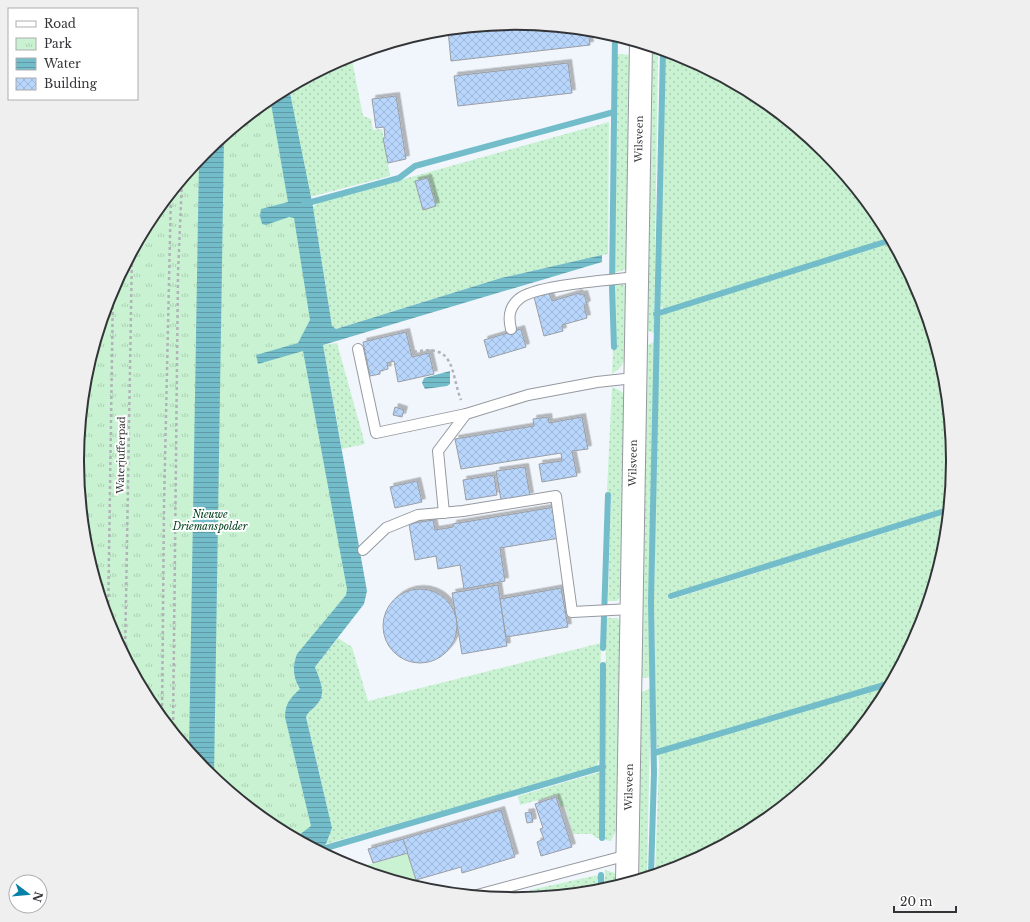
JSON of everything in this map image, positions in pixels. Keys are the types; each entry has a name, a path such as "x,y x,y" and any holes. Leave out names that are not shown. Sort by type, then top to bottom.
{"street":[{"name":"Wilsveen","path":"627,877 634,378 627,278 640,49"}],"lane":[{"path":"511,329 509,312 519,298 526,294 551,287 627,278"},
{"path":"358,349 376,434 466,414 528,395 597,382 634,378"},
{"path":"444,513 438,451 466,414"},
{"path":"364,550 386,528 418,515 463,511 556,496 572,612 631,609"},
{"path":"491,891 628,855"}],"path":[{"path":"173,723 178,273 182,188"},
{"path":"162,707 164,497 171,202"},
{"name":"Waterjufferpad","path":"125,645 132,263"},
{"path":"108,603 113,307"},
{"path":"414,352 434,350 446,355 466,414"}],"green space":[{"path":"648,51 658,55 654,333 643,329"},
{"path":"617,54 632,55 628,265 626,269 614,273"},
{"path":"664,57 706,74 754,103 777,119 820,156 857,199 873,222 902,270 923,322 938,377 945,433 946,461 943,510 668,595 669,600 942,515 938,545 931,573 913,626 902,652 888,677 857,723 820,766 777,803 754,819 706,848 655,869 659,763 656,739 654,600 658,322 660,316 667,312 661,307 659,300"},
{"path":"352,62 363,116 371,119 373,130 382,129 390,176 310,197 290,94 324,74"},
{"name":"Nieuwe Driemanspolder","path":"276,103 321,334 353,596 297,667 306,702 299,717 313,842 253,803 210,766 173,723 157,700 128,652 107,600 92,545 85,489 85,433 92,377 107,322 128,270 157,222 191,177 210,156 231,137"},
{"path":"609,122 608,254 501,278 336,329 332,326 313,207 318,203"},
{"path":"622,284 628,288 626,358 620,368 612,374 613,350 616,348 614,291 615,285"},
{"path":"654,342 650,677 638,679 643,347"},
{"path":"337,343 365,444 342,449 323,345"},
{"path":"612,387 626,395 623,594 617,601 608,601 611,498 607,490"},
{"path":"606,618 617,618 622,623 620,823 611,841 605,840"},
{"path":"338,638 352,647 368,701 601,643 599,760 596,767 326,844 332,828 306,717 321,699 322,695 320,681 315,667"},
{"path":"651,688 647,871 635,875 637,694"},
{"path":"600,772 600,838 596,838 592,834 573,834 565,806 561,807 557,795 520,805 518,796"},
{"path":"408,853 416,880 376,869 367,865"},
{"path":"605,870 615,873 617,879 604,883"},
{"path":"598,875 598,884 543,891 530,891 530,890"}],"water":[{"path":"290,94 313,207 332,326 336,329 501,278 602,255 602,262 323,345 367,591 364,604 315,667 321,685 322,695 321,699 306,717 332,828 326,844 322,847 300,834 311,826 285,712 293,695 300,689 294,672 294,663 297,654 346,595 347,589 303,351 258,364 256,355 298,343 310,320 294,218 289,217 266,225 262,224 260,216 261,209 288,202 271,106"},
{"path":"224,143 214,770 189,743 199,168"},
{"path":"450,371 450,384 447,386 425,389 422,383 424,378"}],"building":[{"path":"515,30 543,31 589,37 590,45 451,61 449,35 487,31"},
{"path":"568,63 572,93 458,106 454,76"},
{"path":"396,96 406,159 388,163 383,138 385,138 384,127 376,128 372,99"},
{"path":"428,178 436,206 423,210 415,181"},
{"path":"549,293 552,301 579,293 580,295 584,294 587,304 584,306 587,318 562,325 563,331 544,336 534,297"},
{"path":"521,329 526,347 489,358 484,340"},
{"path":"406,332 412,357 429,353 434,374 398,382 394,361 387,363 388,369 380,371 380,374 370,376 363,342"},
{"path":"395,407 404,410 402,417 393,415"},
{"path":"548,417 549,423 582,417 588,449 572,451 577,476 542,482 539,464 562,461 561,453 461,469 455,439 534,426 533,419"},
{"path":"525,467 530,496 501,500 496,471"},
{"path":"494,475 497,495 466,500 463,480"},
{"path":"417,481 422,502 395,508 390,487"},
{"path":"555,507 560,538 500,548 505,581 464,589 460,565 438,569 436,556 415,560 409,524 433,520 435,530 453,527 453,524"},
{"path":"498,585 507,646 462,654 452,593"},
{"path":"561,588 568,627 506,637 500,599"},
{"path":"420,589 434,592 446,600 454,612 457,626 454,640 446,652 434,660 420,663 406,660 394,652 386,640 383,626 386,612 394,600 406,592"},
{"path":"556,797 572,847 541,856 537,842 544,839 540,829 543,828 535,804"},
{"path":"501,810 515,857 462,873 461,867 416,880 403,839"},
{"path":"531,812 533,822 527,823 525,813"},
{"path":"403,839 408,853 373,863 368,849"}],"waterway":[{"path":"614,347 612,288 615,42"},
{"path":"651,870 654,773 651,602 663,56"},
{"path":"304,204 399,178 415,166 614,112"},
{"path":"656,314 885,242"},
{"path":"603,648 608,495"},
{"path":"671,596 943,512"},
{"path":"602,838 603,665"},
{"path":"654,753 882,686"},
{"path":"325,848 603,767"},
{"path":"601,875 601,884"}]}
